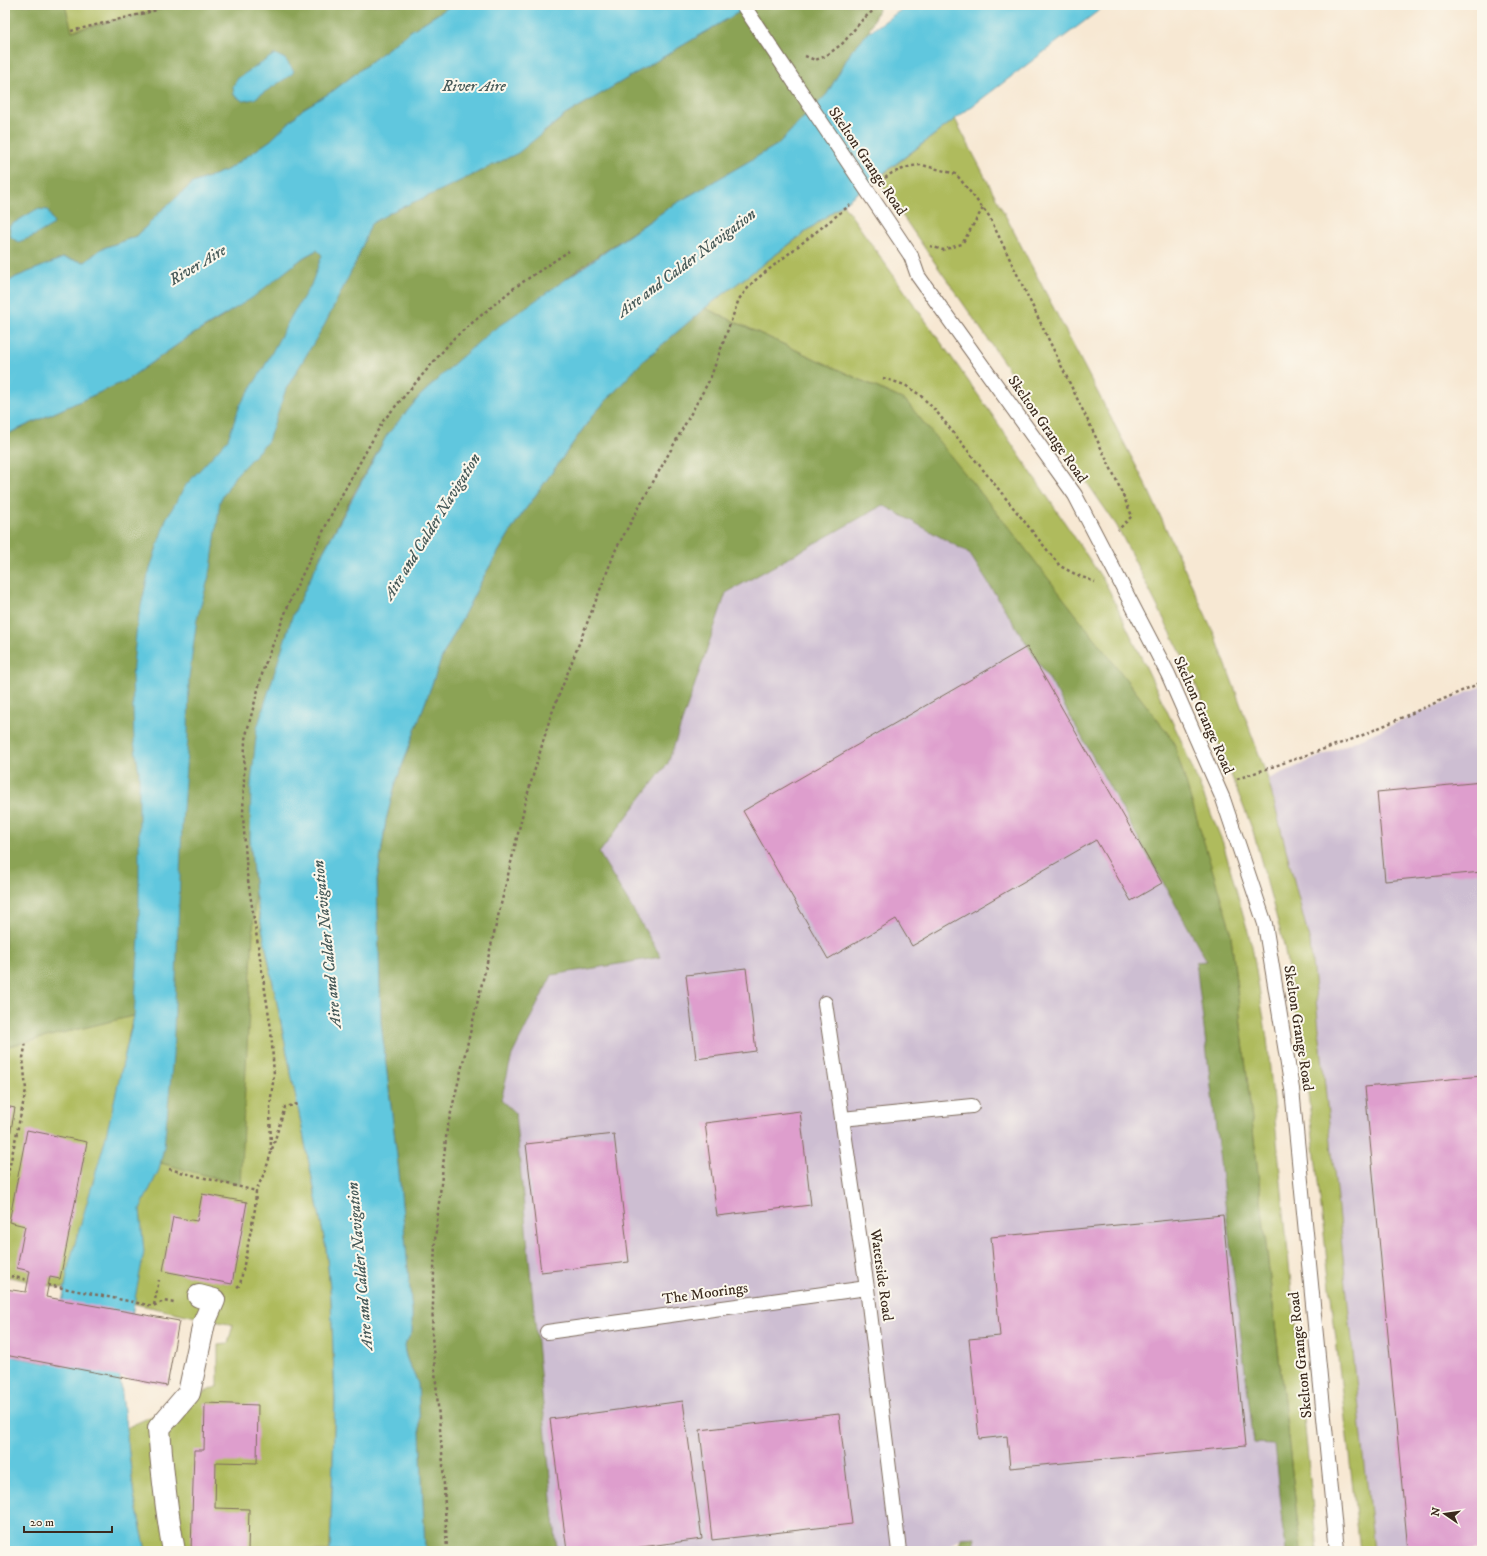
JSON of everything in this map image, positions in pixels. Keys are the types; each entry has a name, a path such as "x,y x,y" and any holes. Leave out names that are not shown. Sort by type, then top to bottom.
{"street":[{"path":"174,1551 162,1468 159,1428 189,1393 204,1323 206,1298"}],"lane":[{"name":"Skelton Grange Road","path":"743,5 911,256 918,276 1075,495 1168,674 1217,786 1265,924 1292,1089 1336,1551"},
{"name":"Waterside Road","path":"825,1003 867,1288 900,1551"},
{"path":"842,1118 972,1106"},
{"name":"The Moorings","path":"547,1332 867,1288"}],"path":[{"path":"71,31 157,10 162,5"},
{"path":"802,54 815,60 826,56 843,43 863,19 880,5"},
{"path":"883,179 892,173 911,166 922,165 956,174 989,216 1115,477 1132,516 1101,546"},
{"path":"447,1551 443,1464 432,1336 435,1240 448,1121 526,796 550,718 616,549 710,379 739,300 753,282 854,202"},
{"path":"943,250 962,244 983,208"},
{"path":"271,1151 270,1105 274,1075 270,1029 247,874 243,816 245,739 264,667 292,596 334,509 383,421 454,338 514,288 569,251"},
{"path":"883,378 905,385 920,395 946,423 1060,566 1098,584"},
{"path":"1217,786 1356,738 1482,682"},
{"path":"5,1188 26,1090 23,1058 26,1042"},
{"path":"48,1285 153,1306 164,1301 189,1305 240,1285 255,1210 256,1191 271,1151 284,1107 298,1104"},
{"path":"169,1169 256,1191"},
{"path":"5,1275 28,1280"},
{"path":"153,1306 159,1280"}],"shaded area":[{"path":"883,505 969,553 1051,682 1207,962 1196,962 1255,1444 1275,1444 1286,1551 972,1551 975,1537 961,1538 945,1551 557,1551 515,1113 501,1100 512,1055 552,975 661,957 599,853 668,762 726,593"},
{"path":"1482,686 1482,1551 1374,1551 1310,943 1268,779"}],"green space":[{"path":"5,5 65,5 72,31 157,10 162,5 452,5 412,30 333,91 303,109 271,140 227,170 193,183 161,211 137,236 101,249 85,262 63,258 16,277 5,284"},
{"path":"65,5 162,5 157,10 71,31"},
{"path":"751,5 880,5 868,33 852,50 827,94 777,145 670,207 583,266 458,360 420,396 387,435 354,493 320,558 292,617 250,839 255,893 240,1185 161,1163 119,1083 133,1016 5,1047 5,435 125,381 187,338 221,318 304,257 393,211 473,175 545,132 565,115"},
{"path":"955,119 1147,487 1216,638 1268,779 1310,943 1374,1551 1360,1551 1305,1067 1284,945 1253,831 1192,675 1117,526 877,179"},
{"path":"843,204 993,416 1106,584 1180,738 1223,843 1252,946 1267,1038 1317,1551 1301,1551 1230,928 906,401 705,308"},
{"path":"705,308 906,401 1010,529 1173,740 1230,928 1301,1551 1286,1551 1275,1445 1254,1444 1196,962 1207,961 1051,682 969,553 883,505 726,593 668,763 599,853 661,957 552,975 512,1055 501,1100 515,1113 557,1551 425,1551 418,1384 408,1361 404,1345 412,1332 412,1312 399,1173 381,1023 377,881 386,820 395,785 442,657 484,576 515,524 593,415 643,361"},
{"path":"5,767 250,839 255,893 326,1248 331,1299 335,1400 330,1551 146,1551 134,1496 126,1428 218,1386 218,1345 228,1344 233,1325 5,1276"},
{"path":"975,1537 972,1551 957,1551 961,1538"}],"water":[{"name":"River Aire","path":"452,5 751,5 565,115 518,153 435,193 393,211 371,224 356,262 325,324 286,389 268,441 235,476 220,501 211,569 197,619 189,677 188,737 182,825 173,1056 164,1147 159,1170 140,1209 144,1252 120,1377 134,1496 146,1551 5,1551 5,1355 51,1364 69,1264 104,1144 134,1016 139,938 139,772 134,741 132,676 137,624 148,575 166,519 186,485 228,439 240,405 263,369 292,315 311,285 322,255 317,250 304,257 252,298 187,338 125,381 5,435 5,284 16,277 63,258 85,262 101,249 137,236 161,211 193,183 227,170 271,140 303,109 333,91 412,30"},
{"name":"Aire and Calder Navigation","path":"908,5 1106,5 705,308 643,361 593,415 515,524 484,576 442,657 395,785 386,820 377,881 381,1023 399,1173 412,1312 412,1332 404,1346 408,1361 418,1384 425,1551 330,1551 335,1400 331,1299 326,1248 255,893 250,839 251,784 257,728 292,617 320,558 387,435 420,396 458,360 493,330 670,207 777,145 827,94 852,50 868,33"},
{"path":"275,54 285,59 294,71 291,75 254,99 243,101 234,95 233,86 238,78"},
{"path":"37,209 48,210 54,224 32,237 18,242 11,237 9,226"}],"building":[{"path":"1027,647 1162,883 1131,901 1096,840 912,946 896,919 828,959 743,811"},
{"path":"1482,782 1482,872 1385,881 1377,792"},
{"path":"746,968 756,1051 696,1059 686,975"},
{"path":"1482,1076 1482,1551 1408,1551 1365,1087"},
{"path":"5,1106 15,1108 6,1157 5,1157"},
{"path":"800,1111 811,1205 717,1216 705,1123"},
{"path":"27,1130 87,1142 60,1279 50,1277 46,1297 179,1321 167,1386 5,1355 5,1289 26,1292 30,1271 17,1268 25,1226 9,1222"},
{"path":"614,1134 629,1262 541,1272 526,1144"},
{"path":"202,1194 247,1202 232,1284 163,1271 173,1217 197,1221"},
{"path":"1223,1215 1245,1446 1010,1468 1007,1436 979,1439 969,1339 1000,1336 991,1237"},
{"path":"683,1401 702,1539 611,1551 567,1551 550,1419"},
{"path":"205,1403 258,1405 257,1463 216,1462 215,1508 249,1509 248,1551 191,1551 194,1450 204,1450"},
{"path":"839,1414 852,1524 712,1540 700,1430"}]}
